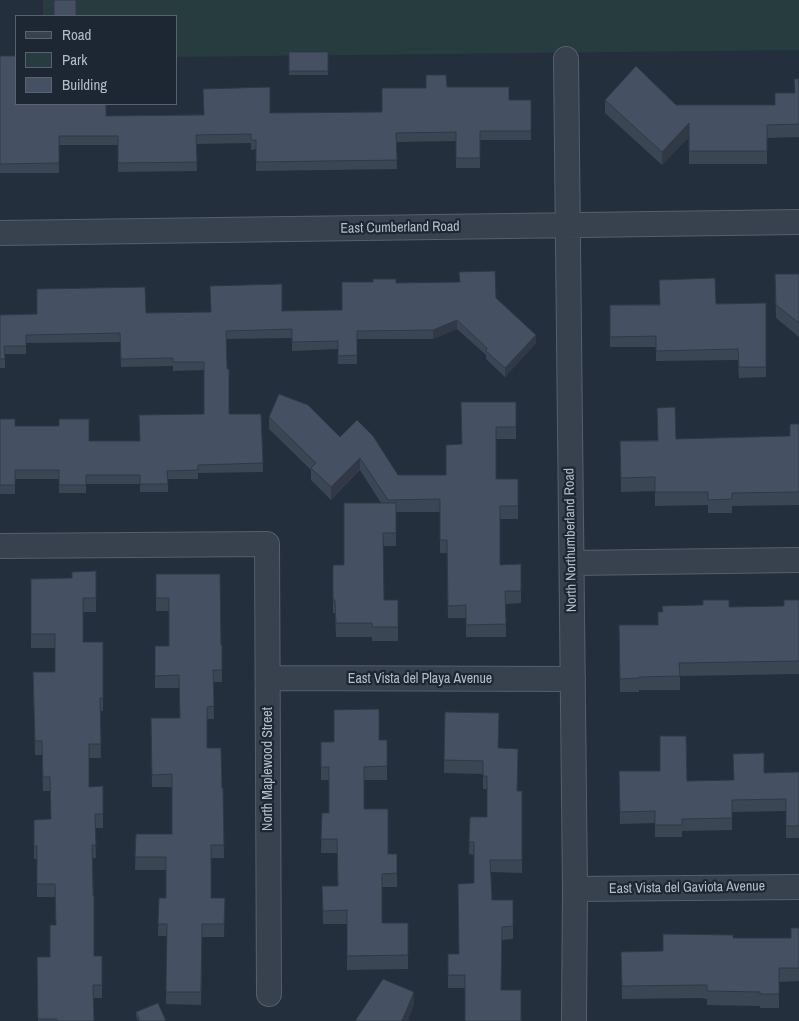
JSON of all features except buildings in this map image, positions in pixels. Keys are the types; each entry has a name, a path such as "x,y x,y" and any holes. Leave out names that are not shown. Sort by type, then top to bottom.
{"street":[{"name":"North Northumberland Road","path":"566,59 575,890 574,1021"},
{"name":"East Cumberland Road","path":"0,233 799,222"},
{"name":"North Maplewood Street","path":"0,546 267,544 269,994"},
{"path":"572,563 799,560"},
{"name":"East Vista del Playa Avenue","path":"268,678 572,679"},
{"name":"East Vista del Gaviota Avenue","path":"575,890 799,887"}],"green space":[{"path":"43,0 799,0 799,50 178,57 178,15 43,15"}]}
